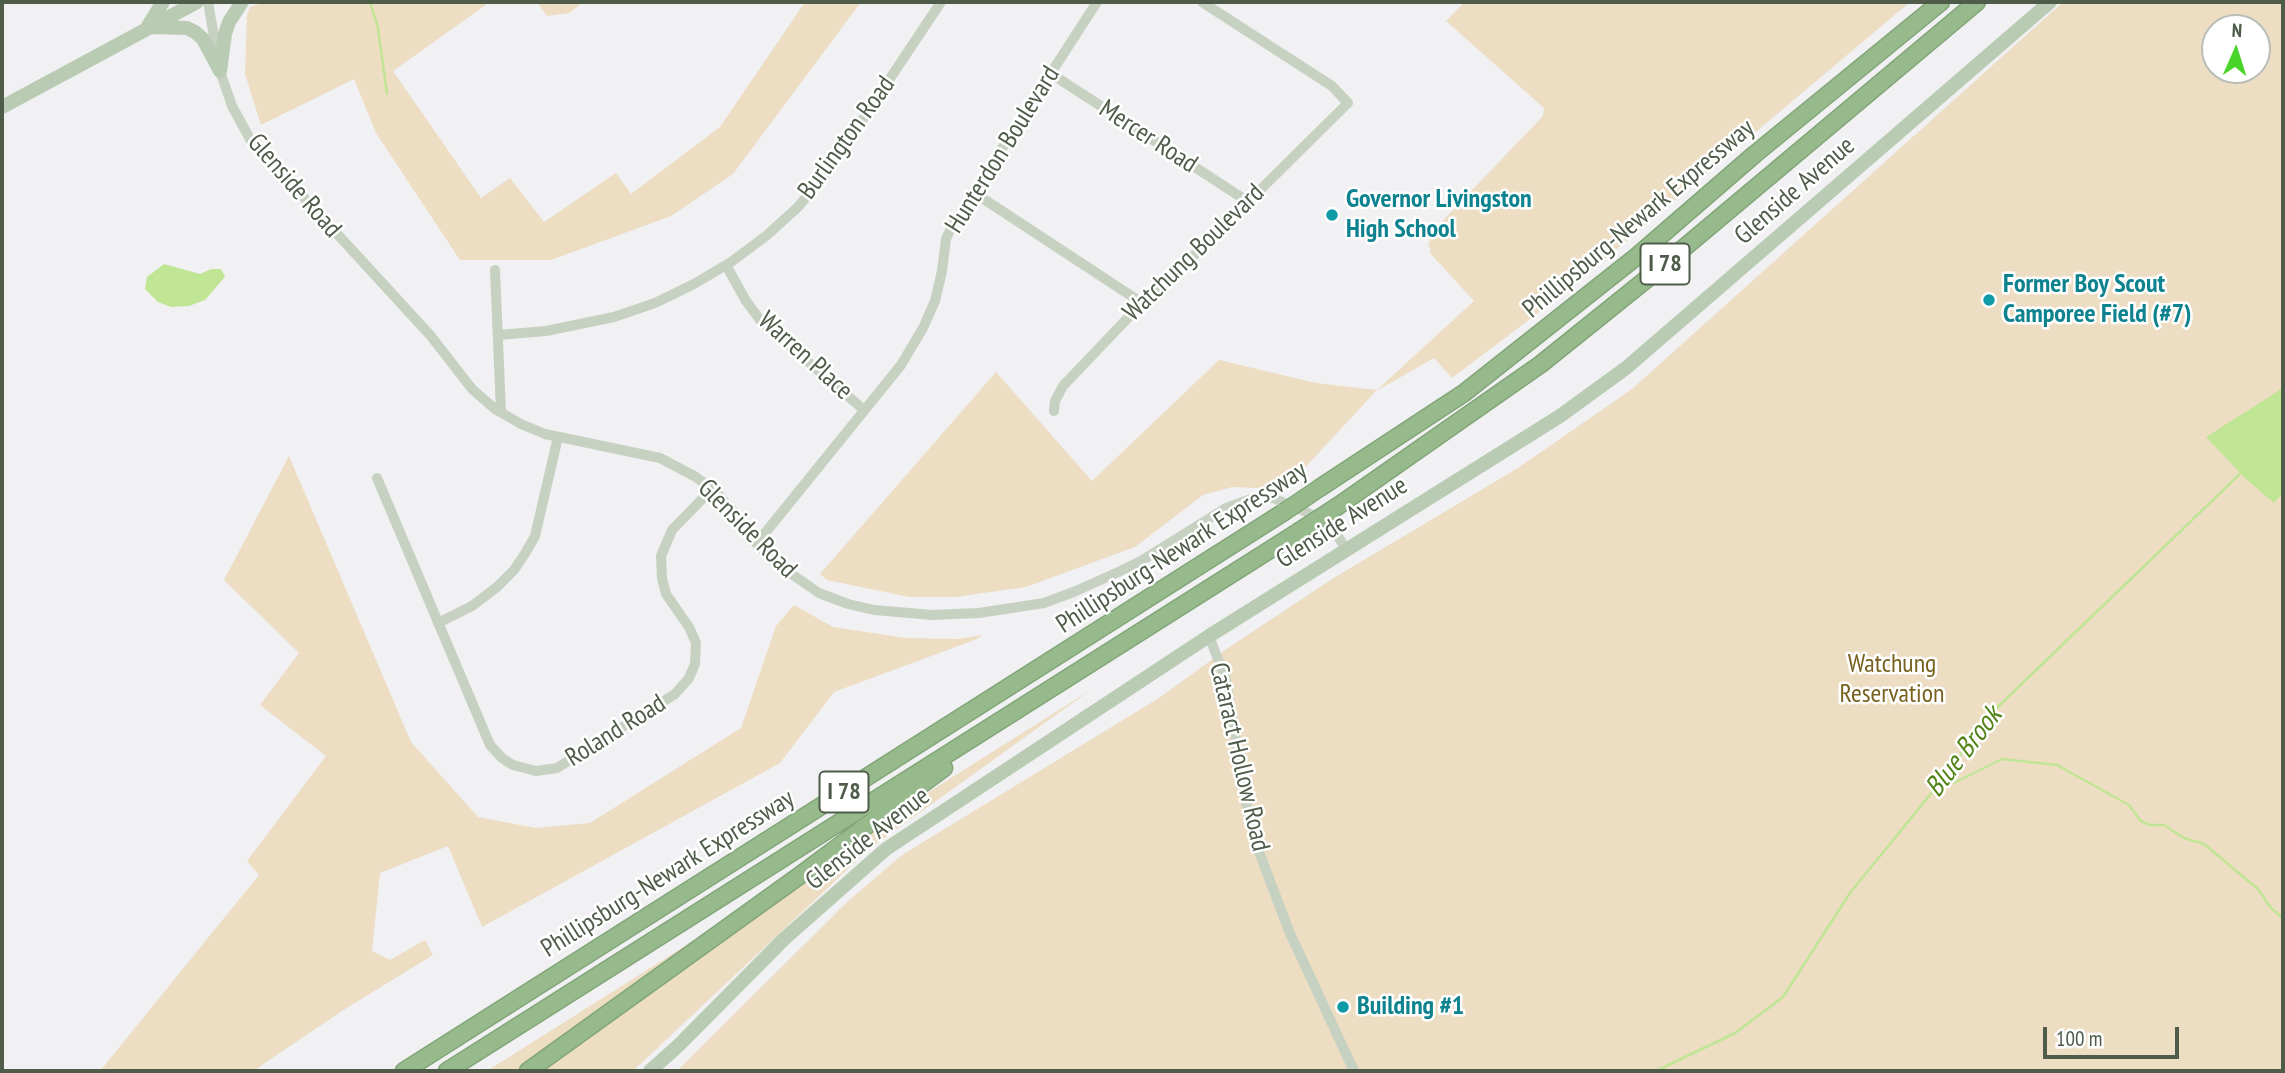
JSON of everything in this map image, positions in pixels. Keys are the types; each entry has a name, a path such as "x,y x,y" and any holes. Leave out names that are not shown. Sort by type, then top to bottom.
{"highway":[{"name":"Phillipsburg-Newark Expressway","path":"404,1071 1284,512 1475,384 1636,257 1755,154 1941,2"},
{"name":"Phillipsburg-Newark Expressway","path":"447,1071 1298,532 1478,409 1648,278 1977,2"},
{"path":"528,1071 799,876 1033,701"}],"main road":[{"path":"147,27 163,2"},
{"path":"2,107 197,2"},
{"path":"220,71 225,34 242,2"},
{"name":"Glenside Avenue","path":"649,1071 679,1045 784,939 886,849 1209,636 1560,416 1626,368 2050,2"},
{"path":"147,27 187,28 195,32 203,38 220,71"}],"street":[{"name":"Glenside Road","path":"208,2 220,71 232,106 257,150 430,335 472,389 521,424 558,437 660,458 696,477 734,512 777,564 819,593 874,610 932,615 1012,609 1044,603 1141,561 1226,508 1257,498 1273,498 1313,515 1339,538 1346,549"},
{"name":"Burlington Road","path":"499,335 546,331 614,317 665,298 726,265 766,236 798,207 831,167 941,2"},
{"name":"Hunterdon Boulevard","path":"757,543 901,365 923,328 937,291 946,239 973,192 1097,2"},
{"name":"Watchung Boulevard","path":"1054,411 1055,401 1063,386 1142,303 1166,283 1348,103 1332,86 1202,2"},
{"name":"Mercer Road","path":"1050,73 1247,201"},
{"path":"973,192 1142,303"},
{"name":"Warren Place","path":"726,265 746,301 761,321 864,410"},
{"path":"495,270 501,412"},
{"path":"438,623 472,606 497,587 514,570 526,552 535,536 558,437"},
{"name":"Roland Road","path":"377,478 494,750 502,758 524,769 542,771 557,768 675,694 689,678 695,664 696,643 690,627 666,594 661,556 672,530 712,489"},
{"name":"Cataract Hollow Road","path":"1209,636 1226,680 1248,812 1256,844 1289,931 1354,1071"}],"green space":[{"path":"266,2 486,2 487,4 393,71 481,198 510,178 544,222 616,173 631,194 720,127 805,2 861,2 733,174 671,216 551,260 460,260 376,133 354,79 261,125 245,74 247,15 250,7"},
{"path":"537,2 584,2 569,13 547,16"},
{"path":"1465,2 1910,2 1567,291 1452,378 1434,358 1376,391 1285,489 1232,487 1203,495 1135,547 1026,587 955,597 909,597 827,580 820,574 996,372 1092,481 1219,360 1316,383 1377,390 1474,301 1430,253 1428,246 1433,231 1543,116 1544,108 1446,21"},
{"name":"Watchung Reservation","path":"2063,2 2283,2 2283,1071 677,1071 847,902 902,855 1159,698 1332,579 1518,468 1632,389"},
{"path":"289,456 411,742 478,817 536,828 590,823 741,728 776,626 794,605 833,627 906,638 958,639 982,635 834,692 780,763 482,927 448,846 380,873 372,951 390,960 425,940 433,955 345,1009 253,1071 100,1071 259,875 247,861 326,756 260,705 299,653 224,580"},
{"path":"1092,689 869,849 633,1071 487,1071"}],"shaded area":[{"path":"164,264 200,274 211,269 221,269 225,277 205,300 189,306 171,307 158,302 145,289 147,277"},
{"path":"2283,388 2283,493 2274,503 2246,479 2206,437"}],"waterway":[{"path":"370,2 378,28 387,94"},
{"name":"Blue Brook","path":"1656,1071 1735,1033 1783,997 1850,893 1951,769 1981,723 2241,473"},
{"path":"1938,785 1956,782 2002,759 2057,765 2129,805 2141,821 2150,825 2164,825 2184,838 2204,844 2258,889 2271,908 2283,918"}],"place":[{"name":"Governor Livingston High School","path":"1332,215"},
{"name":"Former Boy Scout Camporee Field (#7)","path":"1989,300"},
{"name":"Building #1","path":"1343,1007"}]}
